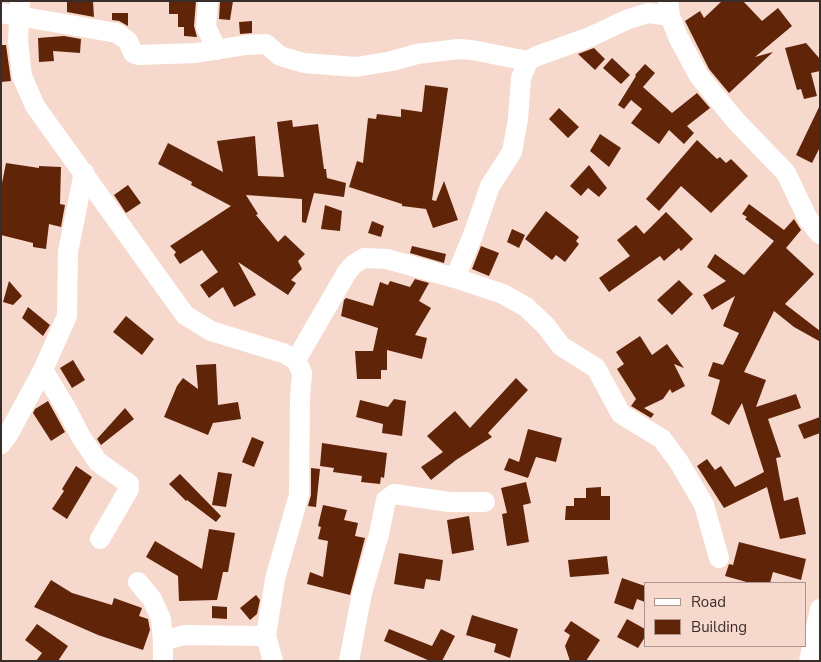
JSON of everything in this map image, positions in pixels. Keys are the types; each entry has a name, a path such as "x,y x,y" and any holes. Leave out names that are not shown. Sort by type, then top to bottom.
{"street":[{"path":"208,1 206,27 217,50"},
{"path":"455,278 473,235 490,186 512,152 518,119 521,78 528,61 633,18 669,9 678,37 700,76 736,121 786,173 808,219 820,234"},
{"path":"273,661 266,636 274,579 299,495 302,373 296,360 283,353 211,331 185,315 35,106 22,76 13,10 117,33 128,41 133,52 138,54 196,53 246,44 266,44 280,56 304,63 356,67 392,61 417,54 458,49 528,61"},
{"path":"1,444 44,370 67,316 68,252 84,172"},
{"path":"296,360 347,272 354,264 364,258 387,260 455,278 503,294 526,307 546,326 561,346 596,368 621,414 662,439 679,462 704,506 719,558"},
{"path":"44,370 81,437 98,462 129,484 129,489 100,539"},
{"path":"349,661 362,593 379,534 386,500 394,494 449,502 485,502"},
{"path":"138,582 152,599 161,619 163,661"},
{"path":"810,661 820,609"},
{"path":"163,641 184,635 266,636"}],"building":[{"path":"67,1 93,1 94,17 67,12"},
{"path":"169,1 196,1 194,26 197,37 184,36 184,27 178,27 178,14 169,14"},
{"path":"220,1 233,1 230,20 219,19"},
{"path":"722,1 743,1 762,21 778,8 792,26 755,57 773,52 729,93 709,69 685,21 700,11 704,18"},
{"path":"112,13 128,13 128,26 119,21 112,20"},
{"path":"252,21 252,33 240,34 239,22"},
{"path":"64,36 81,39 80,53 53,51 54,61 39,62 38,38"},
{"path":"806,43 820,59 820,71 811,73 817,96 804,99 801,89 797,90 785,48"},
{"path":"1,45 6,45 11,81 1,82"},
{"path":"594,48 605,59 595,70 578,54"},
{"path":"612,58 630,75 621,84 603,68"},
{"path":"645,64 655,73 643,87 672,113 697,93 710,108 687,126 694,133 684,144 669,130 659,144 631,123 642,109 631,100 624,109 618,105 635,75"},
{"path":"425,85 448,88 432,200 436,201 444,181 458,220 433,228 426,209 402,206 402,204 349,187 357,161 363,163 368,118 376,119 377,114 401,117 401,109 422,112"},
{"path":"820,105 820,147 812,163 796,155"},
{"path":"559,108 579,127 568,138 549,119"},
{"path":"292,120 293,127 318,124 327,178 346,183 344,197 314,193 306,223 302,222 302,199 246,195 258,214 256,215 278,242 285,235 305,254 298,261 302,269 291,280 296,283 288,295 238,262 256,295 234,307 223,287 209,298 200,285 218,272 202,250 180,264 174,255 176,252 170,246 231,206 191,185 192,182 158,164 168,143 223,172 217,141 255,136 258,176 284,177 277,122"},
{"path":"600,134 621,148 609,167 590,151"},
{"path":"697,140 717,159 720,157 726,163 731,159 748,176 711,213 681,186 659,211 646,199"},
{"path":"6,163 39,168 39,166 61,167 60,204 65,205 61,227 49,224 46,249 33,247 33,243 1,235 1,188"},
{"path":"589,165 607,188 599,197 588,188 581,196 570,186"},
{"path":"128,185 141,203 126,213 114,195"},
{"path":"749,204 784,230 794,219 801,230 786,248 814,274 785,304 820,331 819,341 794,327 774,311 744,372 766,380 756,407 796,394 801,408 768,419 781,457 776,458 784,501 798,497 806,534 780,539 767,487 724,508 697,466 707,459 715,470 721,466 735,487 764,472 742,403 729,425 711,414 720,380 708,376 713,362 723,365 739,333 723,326 735,296 712,310 703,295 726,281 707,267 715,254 744,275 774,241 745,219 747,217 742,214"},
{"path":"325,205 342,211 340,231 321,229"},
{"path":"546,211 579,237 576,241 579,244 565,262 556,255 552,260 525,239"},
{"path":"666,212 693,239 681,251 679,248 664,261 660,256 609,292 599,278 630,256 617,240 636,225 644,234"},
{"path":"372,221 384,226 381,237 368,233"},
{"path":"512,229 525,235 519,248 507,242"},
{"path":"412,246 446,254 444,263 410,253"},
{"path":"481,246 499,253 489,276 472,269"},
{"path":"415,279 429,283 419,301 431,308 415,335 427,338 422,359 387,350 387,370 381,370 381,379 357,379 355,351 373,351 378,328 341,316 344,300 346,298 373,306 380,282 388,285 390,281 410,287"},
{"path":"679,280 693,294 672,315 657,300"},
{"path":"9,281 22,296 13,305 3,302"},
{"path":"28,307 50,325 43,336 22,318"},
{"path":"126,316 154,339 142,355 113,332"},
{"path":"640,336 652,355 667,344 684,368 674,364 685,386 672,393 670,389 663,399 644,408 654,414 651,418 631,406 636,399 617,369 624,364 616,352"},
{"path":"73,360 85,380 72,388 60,368"},
{"path":"216,364 218,405 238,402 241,419 213,423 208,435 164,417 177,386 183,378 198,389 196,365"},
{"path":"516,378 528,390 488,433 492,437 456,460 431,480 421,467 443,452 427,436 455,411 470,428"},
{"path":"394,399 406,401 402,436 382,433 383,424 356,417 360,400 388,407"},
{"path":"48,401 65,432 51,441 33,413 35,409"},
{"path":"125,408 134,419 101,445 97,439"},
{"path":"820,417 820,433 804,439 798,425"},
{"path":"528,429 562,438 556,462 536,457 528,478 504,470 509,458 519,462"},
{"path":"252,437 264,442 254,467 242,462"},
{"path":"322,443 387,453 384,478 381,477 380,484 361,482 362,476 333,472 334,468 320,466"},
{"path":"76,466 92,477 67,519 52,509 64,491 62,489"},
{"path":"311,468 320,469 316,507 308,506 311,495"},
{"path":"218,472 232,474 226,507 212,505"},
{"path":"180,474 221,516 216,522 186,501 169,484"},
{"path":"526,482 531,503 523,505 529,542 507,546 502,514 507,513 501,488"},
{"path":"601,487 601,496 610,496 610,520 565,520 566,506 574,506 574,498 586,498 586,488"},
{"path":"323,505 347,510 344,520 358,523 355,536 365,538 350,595 307,584 310,572 323,577 328,541 318,539 321,527 318,526"},
{"path":"469,516 474,550 452,554 447,520"},
{"path":"209,529 235,533 228,572 223,572 217,600 179,601 178,576 146,557 155,541 202,569"},
{"path":"739,542 806,559 801,580 773,572 770,582 746,582 725,576 729,564 733,565"},
{"path":"399,553 443,560 440,581 426,579 424,589 394,584"},
{"path":"607,556 609,574 570,577 568,560"},
{"path":"622,578 644,586 644,602 637,599 633,610 614,603"},
{"path":"51,580 72,593 112,605 114,598 142,608 139,616 148,619 150,630 143,650 98,635 34,607"},
{"path":"256,595 260,600 257,614 250,620 240,608"},
{"path":"212,606 227,607 227,619 212,618"},
{"path":"472,615 518,629 510,658 494,652 496,644 466,635"},
{"path":"627,619 644,628 644,639 638,648 617,637"},
{"path":"571,621 600,640 586,661 570,661 565,646 570,635 564,631"},
{"path":"37,624 68,646 58,661 36,661 42,653 25,640"},
{"path":"389,629 432,646 441,629 455,636 442,661 430,661 384,641"}]}
